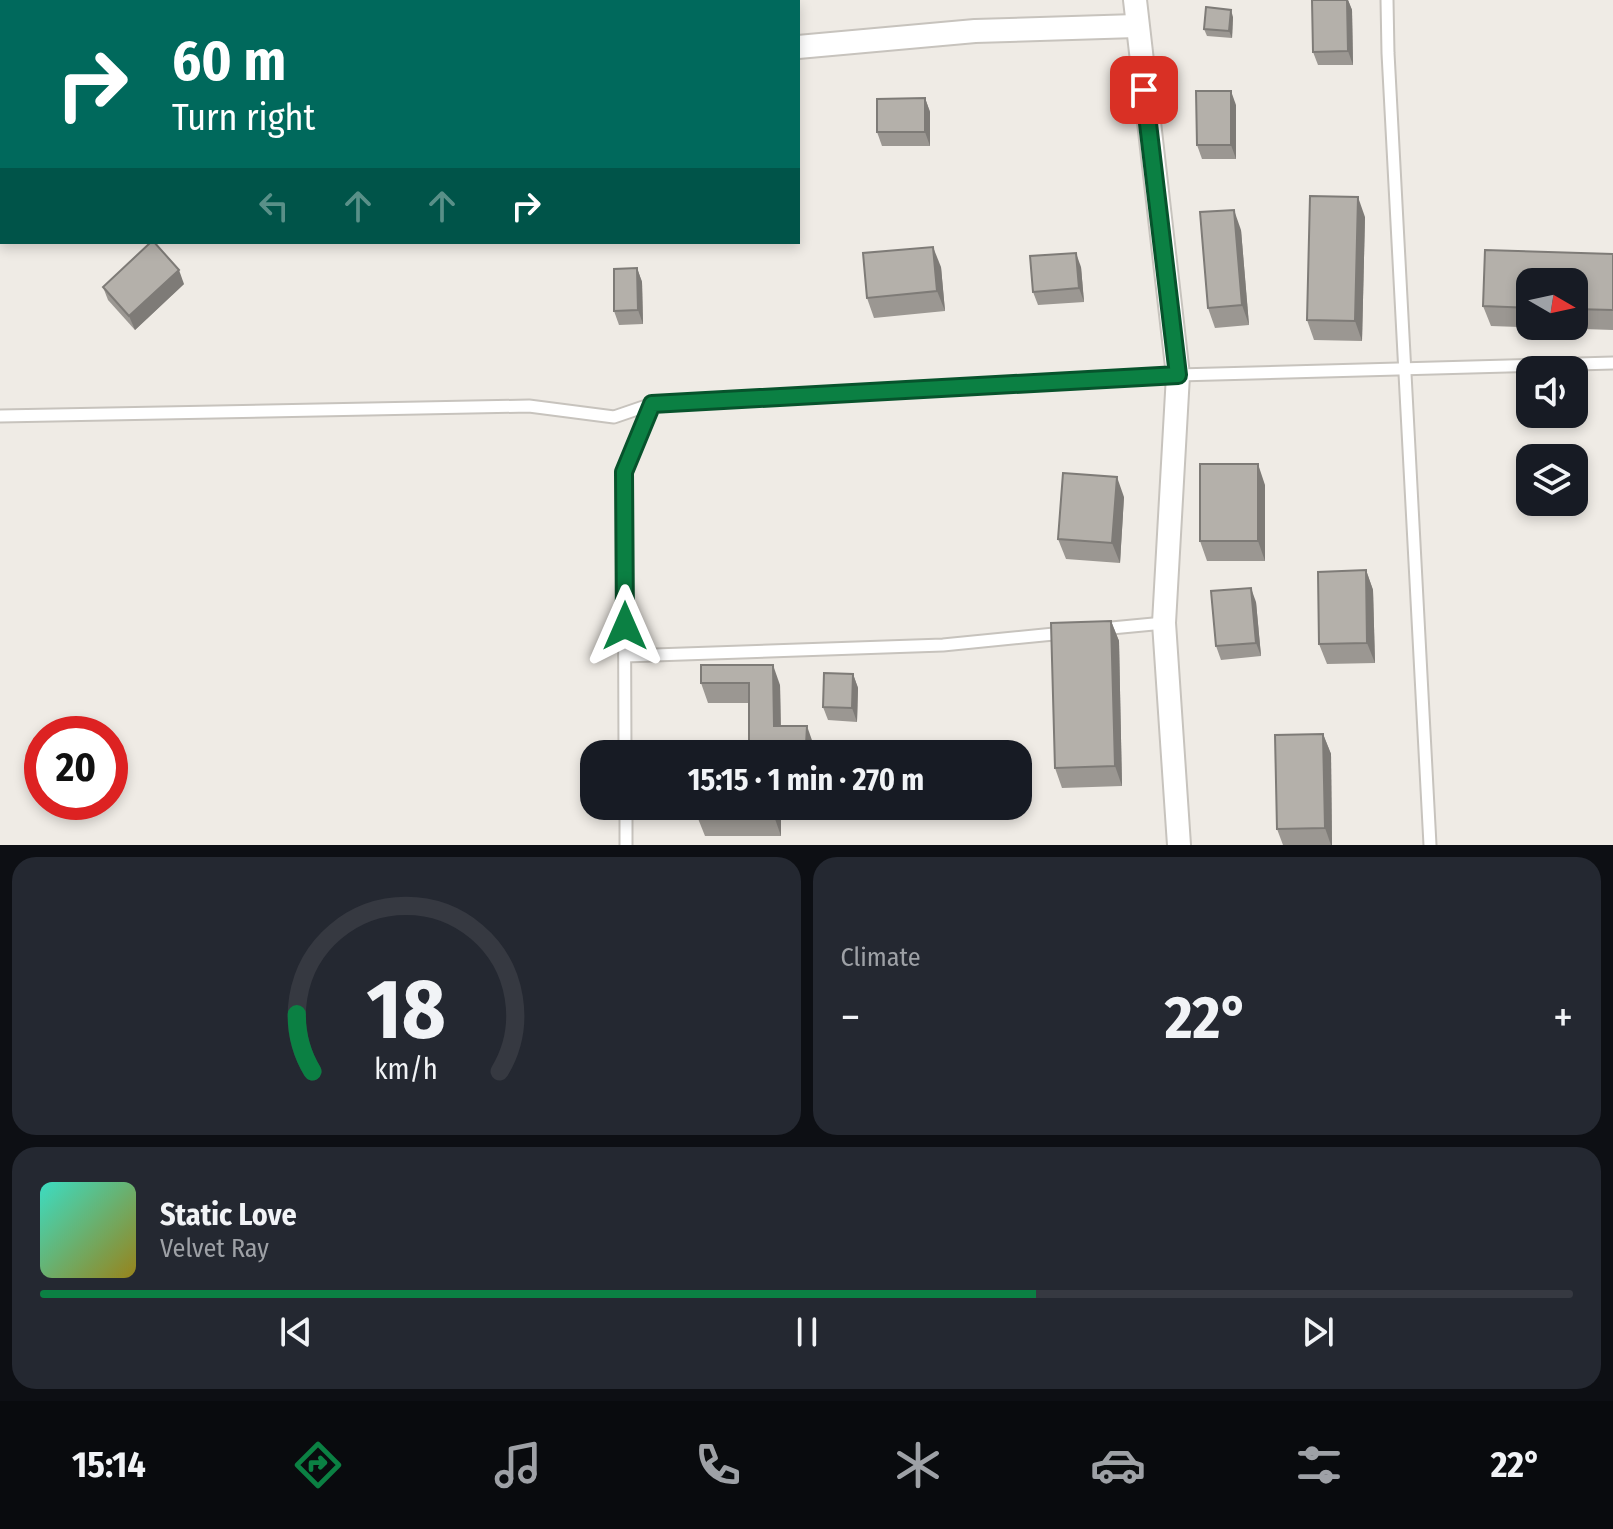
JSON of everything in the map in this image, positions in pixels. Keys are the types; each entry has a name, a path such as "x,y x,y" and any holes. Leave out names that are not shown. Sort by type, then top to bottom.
{"street":[{"path":"1135,0 1178,375 1164,623 1179,845"},
{"path":"800,47 975,31 1136,26"}],"lane":[{"path":"1387,0 1430,845"},
{"path":"0,416 529,406 614,417 652,404 1178,375 1613,363"},
{"path":"625,740 624,472 652,404"},
{"path":"1085,631 1164,623"},
{"path":"625,656 943,645 1069,632"},
{"path":"626,820 626,845"}],"building":[{"path":"1312,0 1347,0 1348,51 1313,52"},
{"path":"1206,7 1231,10 1229,31 1204,29"},
{"path":"1196,91 1231,91 1231,145 1197,145"},
{"path":"925,98 925,132 877,132 877,99"},
{"path":"1310,196 1358,197 1355,321 1307,320"},
{"path":"1234,210 1242,305 1208,308 1200,212"},
{"path":"149,244 156,244 179,270 129,316 103,287"},
{"path":"933,247 937,291 867,298 863,253"},
{"path":"1485,250 1613,254 1613,310 1588,309 1588,268 1516,268 1516,307 1483,306"},
{"path":"1076,253 1079,288 1033,292 1030,256"},
{"path":"637,268 638,310 614,311 614,269"},
{"path":"1200,464 1258,464 1258,541 1200,541"},
{"path":"1063,473 1117,477 1112,543 1058,539"},
{"path":"1366,570 1367,643 1319,644 1318,572"},
{"path":"1251,588 1256,643 1216,646 1211,591"},
{"path":"1111,621 1115,766 1055,768 1051,623"},
{"path":"701,665 773,665 774,726 807,726 806,740 749,740 749,683 701,683"},
{"path":"824,673 853,674 852,708 823,707"},
{"path":"1323,734 1325,828 1277,829 1275,735"}],"route":[{"path":"625,626 624,472 652,404 1178,375 1144,90"}]}
